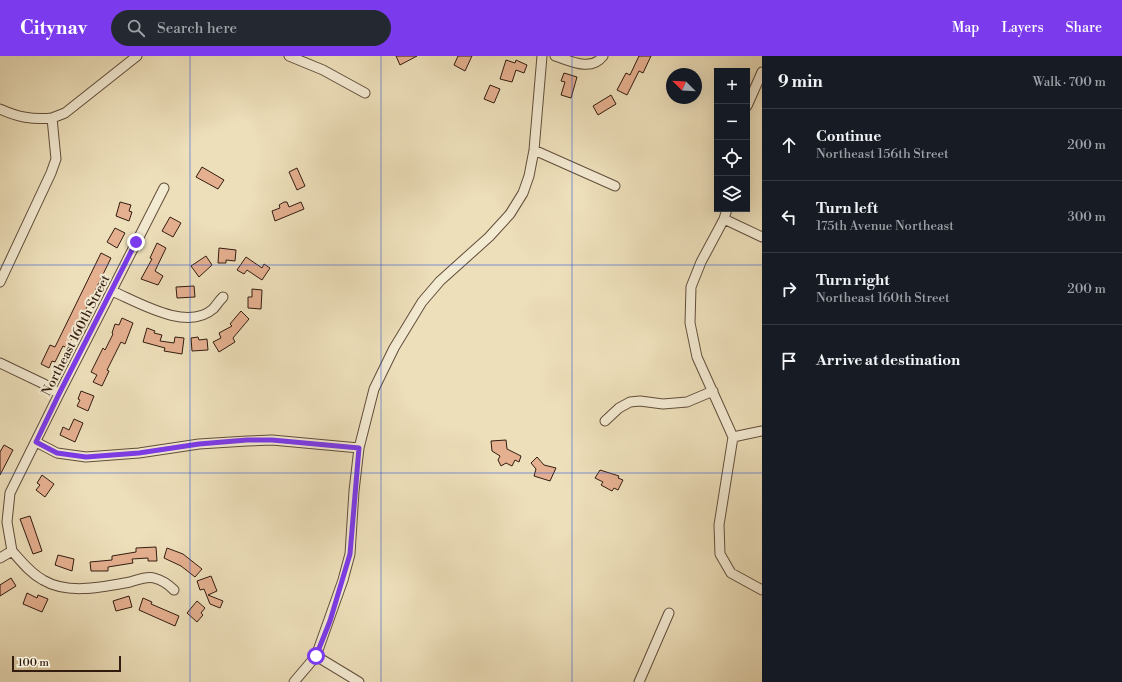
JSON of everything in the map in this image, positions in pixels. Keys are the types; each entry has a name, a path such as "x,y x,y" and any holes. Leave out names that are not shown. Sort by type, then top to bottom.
{"street":[{"path":"0,109 34,120 52,118 64,114 136,56"},
{"path":"289,56 323,70 365,93"},
{"path":"294,682 316,656 330,621 350,554 359,448 374,389 406,327 422,302 440,281 489,237 510,214 523,193 529,176 534,150 542,56"},
{"path":"555,56 590,65 598,63 603,56"},
{"path":"748,104 762,72"},
{"path":"0,282 51,174 56,159 52,118"},
{"path":"534,150 615,186"},
{"name":"Northeast 160th Street","path":"12,551 7,522 10,493 164,188"},
{"path":"726,212 724,219 701,262 691,287 689,306 690,323 698,357 733,437 719,525 720,554 731,573 762,590"},
{"path":"724,219 762,236"},
{"path":"112,291 178,318 201,315 212,310 223,297"},
{"path":"0,363 44,384 59,394"},
{"path":"605,421 619,408 630,402 640,401 663,404 687,402 713,391"},
{"path":"733,437 762,431"},
{"path":"36,442 57,453 86,457 139,453 199,444 247,440 272,440 359,448"},
{"path":"0,558 12,551 31,571 44,580 57,586 78,588 106,586 152,577 166,583 174,590"},
{"path":"639,682 670,613"},
{"path":"316,656 359,682"}],"building":[{"path":"396,56 417,56 400,65"},
{"path":"458,56 472,56 465,71 454,65"},
{"path":"639,56 651,56 643,73 639,71 627,95 617,90 626,73 630,75"},
{"path":"506,60 515,63 516,60 527,65 524,73 516,70 512,82 500,79"},
{"path":"564,73 577,77 571,98 561,95 565,82 561,81"},
{"path":"490,85 500,89 494,103 484,99"},
{"path":"611,95 616,104 598,115 593,106"},
{"path":"202,167 224,180 218,189 196,177"},
{"path":"297,168 305,186 297,190 289,172"},
{"path":"120,202 131,205 129,211 132,212 129,221 116,216"},
{"path":"287,202 289,207 301,202 304,209 275,221 272,211 280,208 279,205"},
{"path":"170,217 181,223 173,237 162,231"},
{"path":"115,228 125,233 117,248 107,242"},
{"path":"157,243 166,248 155,271 163,276 158,285 141,279 152,259 150,258"},
{"path":"219,248 236,250 235,261 226,260 226,263 218,263"},
{"path":"101,253 111,258 67,348 63,346 55,362 52,361 49,368 41,364 50,345 55,347"},
{"path":"206,256 212,265 199,277 191,266"},
{"path":"246,257 262,268 264,264 270,268 262,280 247,270 244,274 237,270"},
{"path":"194,286 195,297 177,298 176,287"},
{"path":"252,289 262,290 261,309 248,308 248,297 252,297"},
{"path":"241,311 249,319 233,338 235,342 219,352 213,342 221,338 219,333 232,326 230,324"},
{"path":"122,318 133,323 125,344 121,342 107,370 109,371 102,386 93,382 97,375 91,372 103,348 105,350 113,334 115,324 119,325"},
{"path":"147,328 155,331 154,333 162,335 160,341 174,343 175,337 184,338 182,354 164,351 165,348 143,342"},
{"path":"198,337 199,340 207,339 208,350 192,351 191,338"},
{"path":"81,391 94,396 88,411 77,406 80,400 78,399"},
{"path":"74,419 83,423 75,442 60,435 63,427 69,430"},
{"path":"506,440 507,449 521,456 519,462 515,460 512,466 506,463 501,466 498,460 500,456 492,451 491,441"},
{"path":"4,445 13,450 0,475 0,452"},
{"path":"537,457 544,465 556,468 550,481 534,476 536,469 531,463"},
{"path":"600,470 619,476 618,478 623,480 618,490 614,488 612,491 601,485 603,482 595,478"},
{"path":"42,475 54,484 45,497 36,490 40,485 37,483"},
{"path":"30,516 42,551 33,554 20,519"},
{"path":"156,547 157,561 148,561 148,558 132,559 133,563 108,567 108,571 91,571 90,562 112,560 112,556 136,552 136,548"},
{"path":"167,548 183,554 202,569 195,577 181,566 164,558"},
{"path":"58,555 74,559 72,571 55,565"},
{"path":"211,576 217,591 208,595 223,601 220,608 210,604 204,589 200,590 197,581"},
{"path":"11,578 16,586 0,596 0,585"},
{"path":"27,593 37,598 38,595 48,599 42,612 23,604"},
{"path":"129,596 132,607 116,611 113,601"},
{"path":"143,598 152,602 151,604 179,616 175,626 139,610"},
{"path":"197,601 205,608 201,613 203,615 197,622 187,613"}],"route":[{"path":"136,242 36,442 57,453 86,457 139,453 199,444 247,440 272,440 359,448 354,491 350,554 330,621 316,656"}]}
